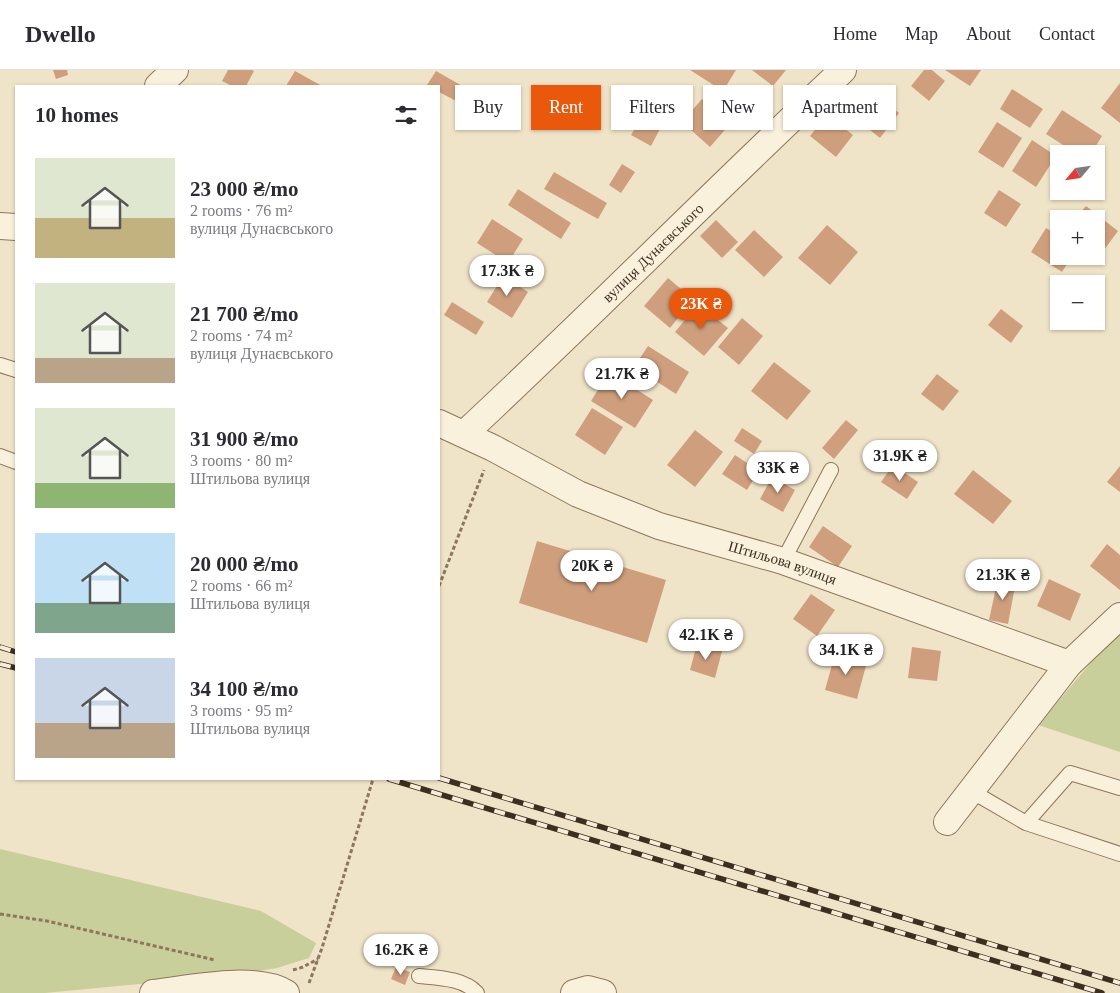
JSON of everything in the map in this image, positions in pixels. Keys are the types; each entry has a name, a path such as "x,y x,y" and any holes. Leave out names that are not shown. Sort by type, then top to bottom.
{"street":[{"path":"159,85 175,70"},
{"name":"вулиця Дунаєвського","path":"464,434 545,359 843,70"},
{"name":"Штильова вулиця","path":"440,423 493,448 578,494 650,522 782,561 1069,664"},
{"path":"947,822 1069,664 1120,616"},
{"path":"153,993 229,984 257,984 281,990 293,984"},
{"path":"574,993 588,989 603,993"}],"lane":[{"path":"0,365 15,370"},
{"path":"0,456 15,462"},
{"path":"782,561 831,470"},
{"path":"1026,823 1070,773 1120,788"},
{"path":"971,790 1026,823 1120,854"},
{"path":"419,976 452,980 477,993"}],"path":[{"path":"440,583 493,448"},
{"path":"293,984 318,959 373,780"},
{"path":"0,914 47,921 220,961"},
{"path":"293,984 303,968 318,959"}],"green space":[{"path":"1120,633 1120,752 1038,725 1099,653"},
{"path":"0,849 261,911 316,943 309,958 277,968 234,975 45,993 0,993"}],"building":[{"path":"53,70 67,70 68,75 56,79"},
{"path":"228,70 254,71 247,85 230,85 222,81"},
{"path":"690,70 736,70 727,85 714,85"},
{"path":"752,70 786,70 773,86"},
{"path":"924,70 932,70 945,81 929,101 911,86"},
{"path":"945,70 981,70 970,86"},
{"path":"295,71 320,85 287,85"},
{"path":"436,71 460,85 455,85 455,100 440,93 440,85 427,85"},
{"path":"1120,83 1120,123 1101,108"},
{"path":"1012,89 1043,109 1030,128 1000,109"},
{"path":"702,99 703,130 725,130 710,147 691,130 693,130 693,109"},
{"path":"1062,110 1102,136 1096,145 1063,145 1046,134"},
{"path":"997,122 1022,138 1003,168 978,152"},
{"path":"634,130 659,130 651,146 631,135"},
{"path":"815,130 846,130 853,135 836,157 810,136"},
{"path":"870,130 886,130 880,138"},
{"path":"1032,140 1050,152 1050,165 1036,187 1012,171"},
{"path":"622,164 635,172 621,193 609,185"},
{"path":"554,172 607,203 598,219 544,189"},
{"path":"518,189 571,223 561,239 508,205"},
{"path":"999,190 1021,204 1006,227 984,213"},
{"path":"1086,206 1091,210 1083,210"},
{"path":"492,219 523,239 508,263 477,243"},
{"path":"716,220 738,242 722,258 700,236"},
{"path":"1105,221 1118,231 1105,249"},
{"path":"827,225 858,252 830,285 798,258"},
{"path":"1046,228 1050,230 1050,264 1031,252"},
{"path":"754,230 783,257 764,277 735,250"},
{"path":"1051,265 1066,265 1062,272"},
{"path":"503,276 528,292 512,318 487,302"},
{"path":"668,278 693,299 670,328 644,306"},
{"path":"452,302 484,322 476,335 444,315"},
{"path":"698,304 728,328 704,356 675,332"},
{"path":"1001,309 1023,326 1011,343 988,325"},
{"path":"742,318 763,336 739,365 718,347"},
{"path":"648,346 689,372 676,394 634,367"},
{"path":"774,362 811,391 787,420 751,391"},
{"path":"609,372 653,400 635,428 591,401"},
{"path":"937,374 959,391 943,411 921,394"},
{"path":"592,408 623,427 605,455 575,435"},
{"path":"846,420 858,430 834,459 822,448"},
{"path":"742,428 762,441 754,454 734,441"},
{"path":"695,430 723,452 695,487 667,465"},
{"path":"735,455 759,471 747,490 722,474"},
{"path":"893,465 918,482 907,499 881,482"},
{"path":"1120,466 1120,492 1107,482"},
{"path":"973,470 1012,501 993,524 954,494"},
{"path":"772,477 795,490 783,512 760,499"},
{"path":"823,526 852,546 838,567 809,547"},
{"path":"537,541 666,580 647,643 519,603"},
{"path":"1107,544 1120,555 1120,590 1090,566"},
{"path":"998,578 1016,581 1008,624 989,620"},
{"path":"1049,579 1081,594 1070,621 1037,606"},
{"path":"811,594 835,610 817,636 793,619"},
{"path":"697,644 722,651 715,678 690,670"},
{"path":"912,647 941,651 937,681 908,678"},
{"path":"835,654 867,662 857,699 825,690"},
{"path":"396,967 410,972 405,985 391,979"}],"railway":[{"path":"0,647 15,652"},
{"path":"0,664 15,668"},
{"path":"440,778 1120,983"},
{"path":"392,780 1102,993"}]}
